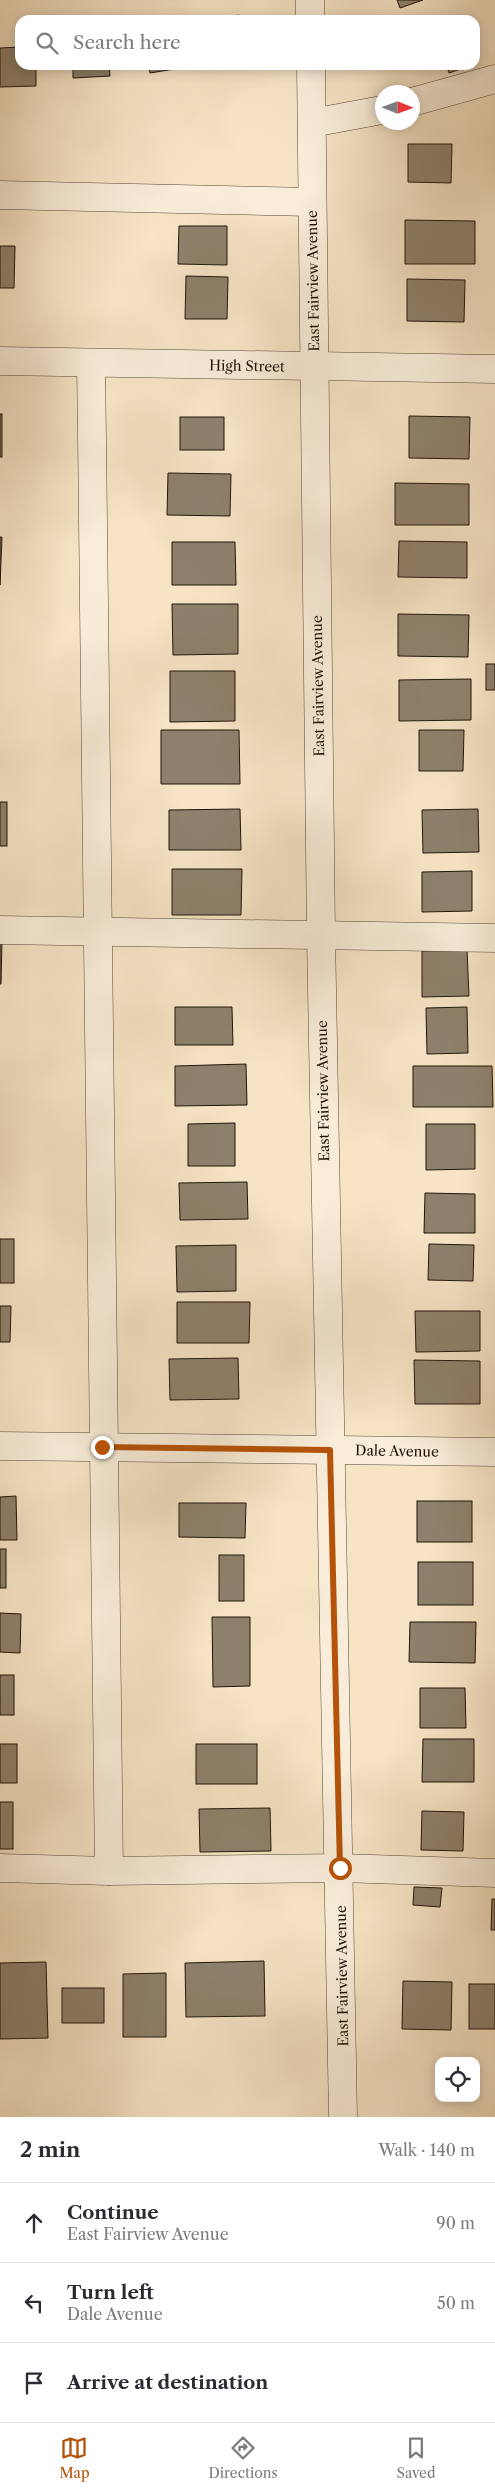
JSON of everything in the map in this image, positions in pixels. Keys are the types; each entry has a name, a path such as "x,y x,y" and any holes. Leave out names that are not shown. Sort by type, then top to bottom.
{"street":[{"path":"310,0 310,15"},
{"name":"East Fairview Avenue","path":"311,70 321,935 340,1868 343,2117"},
{"path":"420,100 495,79"},
{"path":"312,123 375,111"},
{"path":"0,195 312,202"},
{"name":"High Street","path":"0,362 495,370"},
{"path":"91,364 99,933 102,1447 109,1871"},
{"path":"0,930 495,938"},
{"name":"Dale Avenue","path":"0,1446 495,1452"},
{"path":"0,1868 109,1871 340,1868 495,1873"}],"building":[{"path":"397,0 423,0 400,8"},
{"path":"15,47 15,70 36,70 36,86 0,87 0,48"},
{"path":"73,70 109,70 110,76 73,78"},
{"path":"149,70 168,70 150,73"},
{"path":"408,144 452,144 451,183 408,182"},
{"path":"405,220 475,221 475,264 405,264"},
{"path":"179,226 227,226 227,265 178,264"},
{"path":"0,246 15,246 14,288 0,288"},
{"path":"186,276 228,277 227,319 185,319"},
{"path":"407,279 465,280 464,322 407,321"},
{"path":"0,414 2,414 2,457 0,457"},
{"path":"409,416 470,417 469,459 409,458"},
{"path":"180,417 224,417 224,450 180,450"},
{"path":"168,473 231,474 230,516 167,515"},
{"path":"395,483 469,484 469,525 395,525"},
{"path":"0,537 2,537 0,585"},
{"path":"399,541 467,542 467,578 398,577"},
{"path":"172,542 235,542 236,585 172,585"},
{"path":"172,604 238,604 238,654 173,655"},
{"path":"398,614 469,615 468,657 398,656"},
{"path":"486,664 495,664 495,690 486,690"},
{"path":"170,671 235,671 235,721 170,722"},
{"path":"471,679 471,720 399,721 399,680"},
{"path":"161,730 239,730 240,784 161,784"},
{"path":"419,730 464,730 463,771 419,771"},
{"path":"0,802 7,802 7,846 0,846"},
{"path":"240,809 241,850 169,850 169,810"},
{"path":"478,809 479,852 423,853 422,810"},
{"path":"172,869 242,869 241,915 172,915"},
{"path":"472,871 472,911 422,912 422,872"},
{"path":"0,940 2,940 1,984 0,984"},
{"path":"467,949 469,996 422,997 422,951"},
{"path":"175,1007 232,1007 233,1045 175,1045"},
{"path":"467,1007 468,1053 427,1054 426,1008"},
{"path":"246,1064 247,1105 175,1106 175,1066"},
{"path":"413,1066 492,1066 493,1107 413,1107"},
{"path":"235,1123 235,1166 188,1166 188,1124"},
{"path":"426,1124 475,1124 475,1169 426,1170"},
{"path":"247,1182 248,1219 180,1220 179,1183"},
{"path":"425,1193 475,1194 475,1233 424,1233"},
{"path":"0,1239 14,1239 14,1283 0,1283"},
{"path":"429,1244 474,1245 473,1281 428,1280"},
{"path":"236,1245 236,1291 177,1292 176,1246"},
{"path":"177,1302 250,1302 249,1343 177,1343"},
{"path":"0,1306 11,1306 10,1342 0,1342"},
{"path":"415,1311 480,1311 480,1351 416,1352"},
{"path":"238,1358 239,1399 170,1400 169,1359"},
{"path":"414,1360 480,1361 480,1404 415,1404"},
{"path":"16,1496 17,1540 0,1540 0,1497"},
{"path":"417,1501 472,1501 472,1542 417,1542"},
{"path":"179,1503 246,1503 245,1538 179,1537"},
{"path":"0,1549 6,1549 6,1588 0,1588"},
{"path":"219,1555 244,1555 244,1601 219,1601"},
{"path":"418,1562 473,1562 473,1605 418,1605"},
{"path":"0,1613 21,1614 20,1653 0,1652"},
{"path":"212,1617 250,1617 250,1686 213,1687"},
{"path":"410,1622 476,1622 475,1663 409,1662"},
{"path":"0,1675 14,1675 14,1715 0,1715"},
{"path":"420,1688 465,1688 466,1728 420,1728"},
{"path":"423,1739 474,1739 474,1782 422,1782"},
{"path":"0,1744 17,1744 17,1783 0,1783"},
{"path":"196,1744 257,1744 257,1784 196,1784"},
{"path":"0,1802 13,1802 13,1849 0,1849"},
{"path":"270,1808 271,1851 200,1852 199,1809"},
{"path":"422,1811 464,1812 463,1851 421,1850"},
{"path":"414,1887 442,1888 440,1907 413,1905"},
{"path":"492,1899 495,1899 495,1930 491,1930"},
{"path":"264,1961 265,2016 186,2017 185,1963"},
{"path":"46,1962 48,2038 0,2039 0,1963"},
{"path":"166,1973 166,2037 123,2037 123,1974"},
{"path":"403,1981 452,1982 451,2030 402,2029"},
{"path":"469,1984 495,1984 495,2029 469,2029"},
{"path":"62,1988 104,1988 104,2023 62,2023"}],"route":[{"path":"102,1447 330,1450 340,1868"}]}
